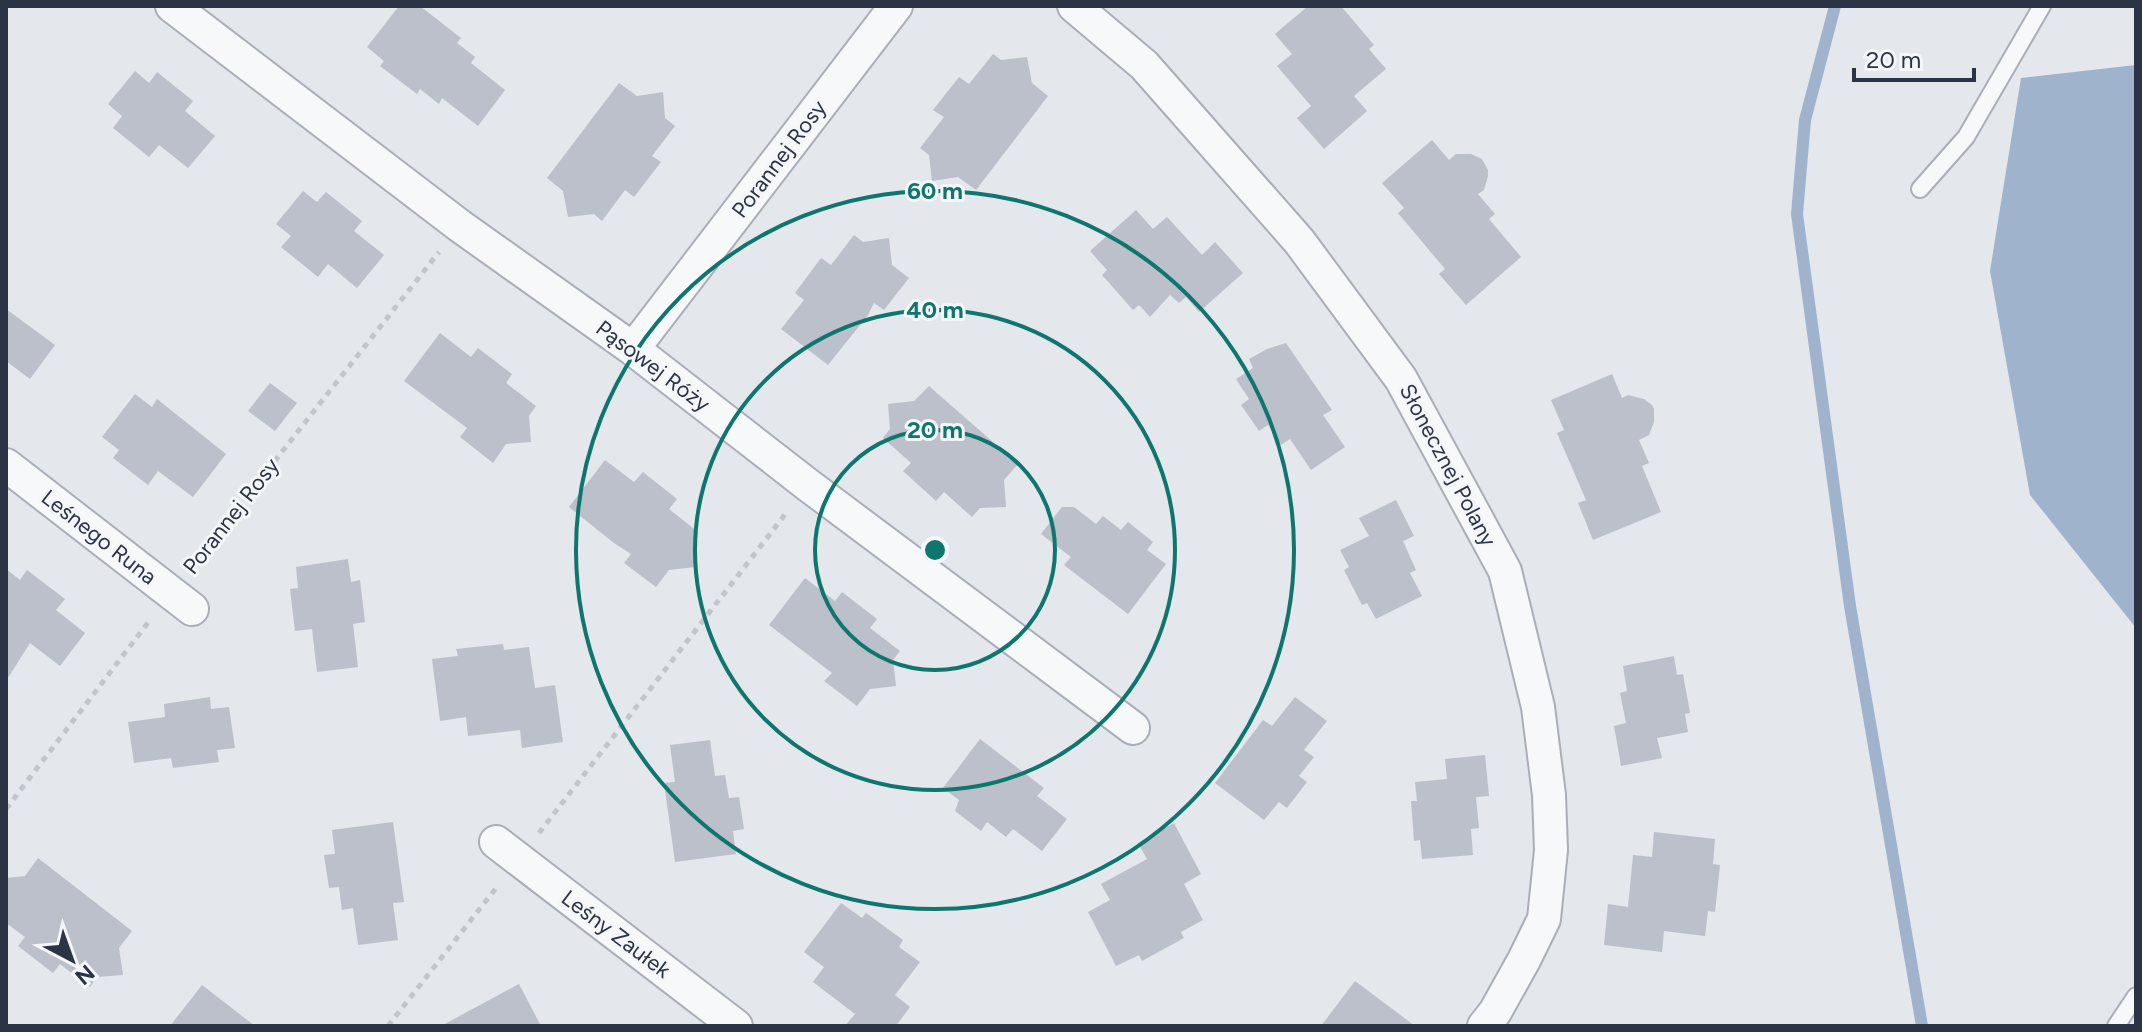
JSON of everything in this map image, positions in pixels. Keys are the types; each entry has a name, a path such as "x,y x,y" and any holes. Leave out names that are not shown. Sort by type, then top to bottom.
{"street":[{"name":"Pąsowej Róży","path":"172,6 460,226 633,349 808,485 1133,728"},
{"name":"Porannej Rosy","path":"633,349 896,6"},
{"name":"Słonecznej Polany","path":"1074,6 1144,65 1299,241 1401,379 1505,571 1538,707 1549,795 1551,850 1544,919 1517,973 1484,1026"},
{"name":"Leśnego Runa","path":"6,465 182,601"},
{"name":"Leśny Zaułek","path":"507,851 736,1026"}],"lane":[{"path":"1920,189 1966,137 2042,6"},
{"path":"2116,1026 2136,996"}],"path":[{"name":"Porannej Rosy","path":"6,809 182,601 460,226"},
{"path":"388,1026 507,851 808,485"}],"water":[{"path":"2136,65 2136,628 2030,495 1990,271 2021,78"}],"building":[{"path":"399,6 420,6 461,38 457,43 475,57 471,63 505,90 478,126 442,98 439,104 420,89 417,94 380,66 384,61 367,47"},
{"path":"1308,6 1341,6 1374,45 1369,49 1386,69 1354,96 1367,111 1324,149 1297,118 1311,106 1277,66 1292,54 1275,34"},
{"path":"993,54 1001,60 1027,57 1032,83 1048,96 976,190 958,177 932,181 929,155 920,148 944,117 933,110 959,77 969,84"},
{"path":"135,71 149,83 157,72 193,101 185,111 215,136 188,168 159,145 149,157 113,128 122,116 108,104"},
{"path":"619,83 637,96 663,92 665,118 675,126 652,156 661,162 634,197 625,190 602,221 594,214 568,217 563,191 547,178"},
{"path":"1432,140 1449,160 1456,154 1471,154 1482,159 1488,176 1484,190 1478,194 1495,214 1489,219 1521,257 1466,305 1439,274 1445,269 1398,213 1404,208 1382,183"},
{"path":"303,191 317,202 326,192 362,221 354,231 384,255 357,288 328,264 318,277 281,247 291,236 276,224"},
{"path":"1136,210 1153,229 1167,217 1202,255 1215,242 1243,273 1199,312 1186,297 1179,303 1170,295 1150,317 1139,305 1133,310 1102,275 1107,270 1090,251"},
{"path":"854,235 863,242 889,238 892,265 909,278 884,310 874,303 828,365 781,329 804,300 795,293 821,258 831,265"},
{"path":"6,309 55,345 30,379 6,361"},
{"path":"440,333 471,357 478,348 512,374 506,383 536,406 529,416 531,442 506,444 493,463 460,437 467,428 404,381"},
{"path":"1286,343 1332,410 1323,415 1345,447 1311,470 1290,439 1281,445 1268,425 1259,431 1241,405 1249,399 1236,379 1253,368 1249,359"},
{"path":"1612,374 1622,398 1628,395 1644,399 1654,409 1654,422 1649,435 1639,440 1649,463 1642,466 1661,512 1593,540 1578,503 1586,500 1557,433 1564,430 1551,400"},
{"path":"270,383 297,403 275,431 248,411"},
{"path":"929,386 1018,464 1004,480 1006,507 980,508 972,517 944,492 936,501 903,471 911,463 883,438 890,429 888,404 914,401"},
{"path":"135,394 152,407 157,399 226,454 193,497 158,471 148,485 113,458 119,450 102,437"},
{"path":"605,460 634,482 643,472 677,499 669,509 698,532 693,540 695,567 669,570 656,587 624,563 631,554 569,507"},
{"path":"1396,500 1414,536 1403,541 1416,570 1410,573 1422,596 1376,619 1367,603 1362,605 1344,570 1349,567 1340,550 1369,536 1359,518"},
{"path":"1062,507 1074,507 1096,524 1103,516 1121,530 1128,522 1153,542 1147,550 1166,564 1128,614 1064,565 1071,557 1041,534"},
{"path":"348,559 351,582 360,580 365,622 353,624 358,667 317,672 312,629 295,631 290,589 298,588 296,567"},
{"path":"6,569 20,580 27,570 65,599 56,610 85,633 60,666 30,643 6,681"},
{"path":"805,578 835,601 842,592 877,619 870,628 900,651 893,660 896,686 870,689 857,706 824,681 832,673 769,625"},
{"path":"503,644 504,650 529,647 535,688 555,685 563,742 522,748 520,730 468,736 466,717 440,721 432,659 458,656 456,649"},
{"path":"1674,656 1677,675 1683,674 1690,713 1685,714 1688,732 1657,738 1662,758 1621,766 1614,726 1626,723 1620,693 1627,691 1623,666"},
{"path":"210,697 211,709 229,707 235,748 217,750 219,762 173,768 171,758 134,763 128,722 165,717 164,704"},
{"path":"1295,697 1327,721 1304,750 1314,757 1299,776 1307,782 1287,808 1279,802 1264,820 1215,783 1263,720 1272,726"},
{"path":"980,739 1044,788 1037,796 1067,819 1042,851 1013,829 1006,837 987,822 981,831 955,811 959,800 943,788"},
{"path":"710,740 715,776 725,775 729,798 739,797 744,829 733,831 736,854 675,862 664,783 675,782 670,745"},
{"path":"1485,755 1489,796 1476,797 1479,828 1471,829 1473,855 1422,859 1420,840 1414,841 1411,801 1417,801 1415,782 1447,779 1445,759"},
{"path":"393,822 404,902 393,903 398,940 358,945 353,908 342,910 339,887 329,888 324,855 335,854 332,830"},
{"path":"1174,823 1201,874 1184,884 1203,920 1181,932 1184,938 1142,961 1139,955 1116,966 1088,912 1110,900 1101,884 1147,859 1138,843"},
{"path":"1654,832 1715,839 1713,864 1720,865 1715,912 1708,911 1705,936 1664,931 1662,952 1604,945 1608,904 1628,907 1633,855 1652,857"},
{"path":"38,858 132,931 119,948 123,975 97,977 90,987 60,964 53,973 18,946 25,937 6,923 6,878 25,876"},
{"path":"841,903 862,918 866,913 903,940 899,947 920,962 895,995 910,1007 896,1026 845,1026 855,1014 813,982 824,967 804,952"},
{"path":"1355,981 1415,1026 1321,1026"},
{"path":"519,984 541,1026 441,1026"},
{"path":"202,985 255,1026 170,1026"}],"waterway":[{"path":"1835,6 1805,120 1797,214 1850,606 1922,1026"}]}
